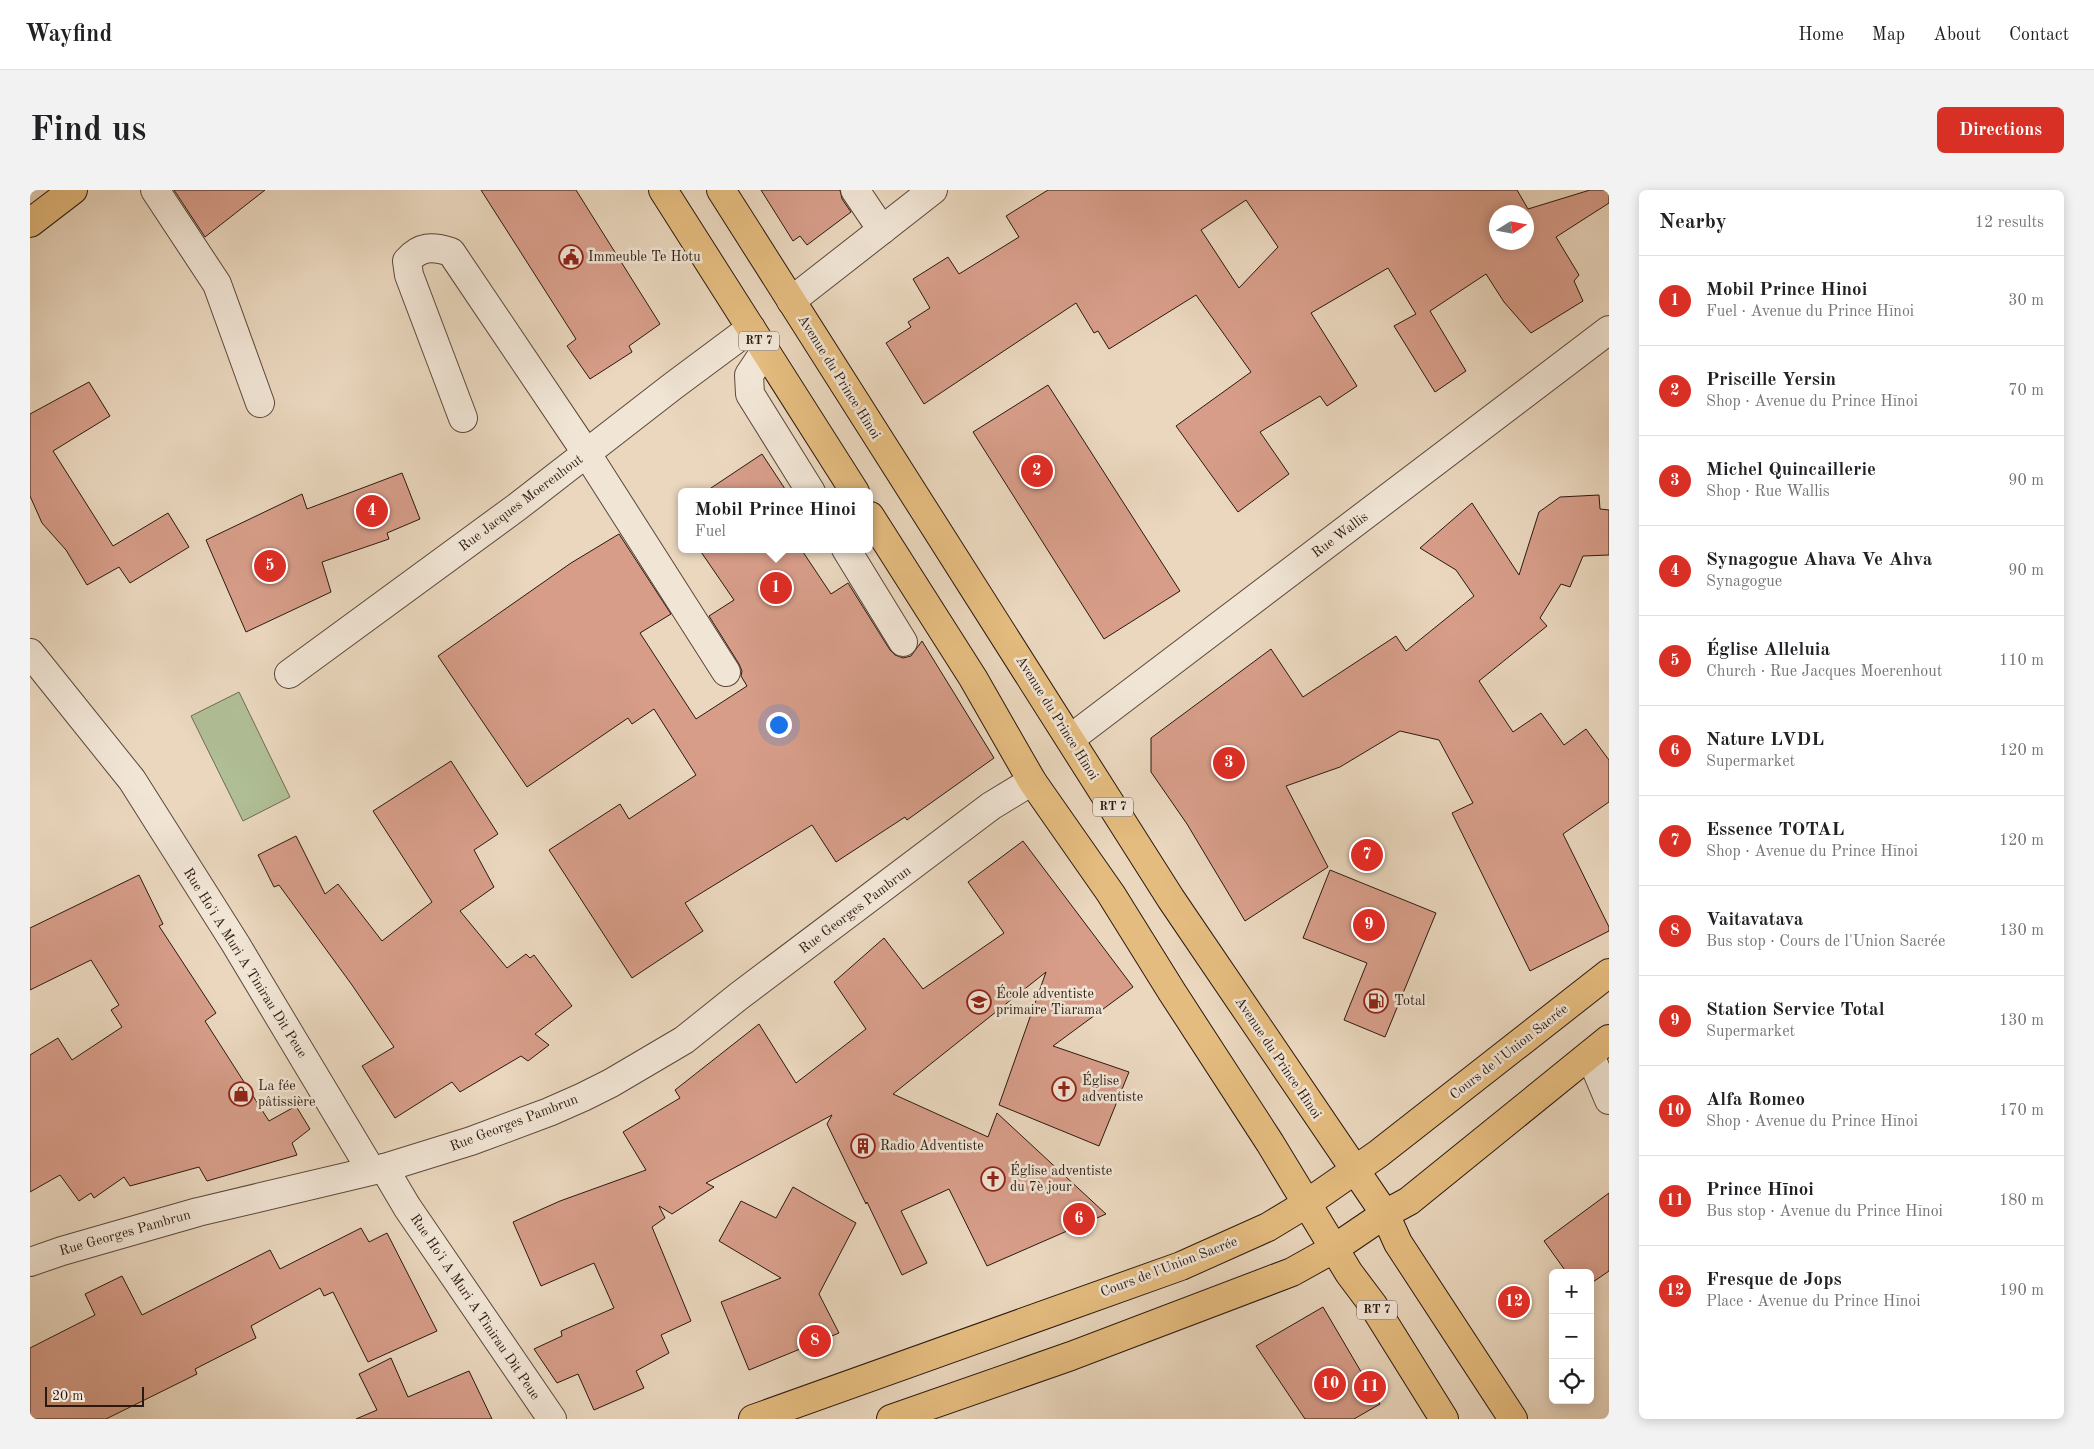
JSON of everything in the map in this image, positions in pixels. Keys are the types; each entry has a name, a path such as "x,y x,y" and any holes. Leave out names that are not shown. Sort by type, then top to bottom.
{"main road":[{"path":"30,223 73,190"},
{"name":"RT 7","path":"663,190 852,488"},
{"name":"Avenue du Prince Hīnoi","path":"721,190 1205,950 1385,1214 1398,1243 1513,1419"},
{"name":"RT 7","path":"873,521 973,678 1032,781 1111,894 1270,1143 1349,1273 1373,1305 1444,1419"},
{"name":"Cours de l'Union Sacrée","path":"753,1419 1182,1266 1268,1227 1306,1204 1378,1154 1609,973"},
{"path":"891,1419 951,1400 1292,1272 1335,1248 1385,1214 1410,1201 1600,1047"}],"street":[{"path":"155,190 217,284 260,402"},
{"path":"855,190 882,230"},
{"path":"791,301 933,190"},
{"path":"463,418 409,275 406,261 416,251 437,247 451,252 587,454 726,672"},
{"name":"Rue Jacques Moerenhout","path":"289,674 587,454 672,386 751,328"},
{"name":"Rue Wallis","path":"1070,739 1609,330"},
{"path":"765,351 750,375 750,394 808,488"},
{"path":"848,553 903,642"},
{"name":"Rue Ho'i A Muri A Tinirau Dit Peue","path":"30,653 132,780 378,1169 418,1223 552,1419"},
{"name":"Rue Georges Pambrun","path":"30,1262 198,1212 378,1169 471,1141 549,1112 611,1083 684,1040 739,996 991,806 1032,781"},
{"path":"1600,1047 1609,1100"}],"green space":[{"path":"239,692 290,797 243,821 191,716"}],"building":[{"path":"174,190 265,190 205,237"},
{"name":"Immeuble Te Hotu","path":"481,190 576,190 660,324 629,346 632,352 590,379 567,346 576,339"},
{"path":"761,190 840,190 842,199 851,212 807,245 800,236 793,241"},
{"path":"1048,190 1517,190 1526,205 1489,205 1489,250 1534,250 1534,207 1590,190 1609,190 1609,203 1556,237 1579,275 1574,281 1583,301 1531,333 1504,302 1486,274 1430,311 1466,371 1435,392 1394,326 1416,314 1388,268 1311,313 1357,386 1327,406 1320,396 1260,432 1289,474 1238,512 1176,426 1251,372 1196,295 1109,349 1098,331 1094,333 1076,303 924,404 886,343 911,327 908,322 930,308 913,279 948,257 959,274 1019,237 1006,216","holes":["1246,200 1278,247 1239,288 1201,230"]},
{"path":"89,382 110,416 53,451 113,546 168,513 189,547 130,583 119,567 87,585 66,550 42,523 30,496 30,414"},
{"path":"1048,385 1180,591 1104,639 973,432"},
{"path":"762,454 784,488 711,488"},
{"path":"402,473 420,519 387,533 389,539 322,562 331,592 246,632 206,540 302,494 307,509"},
{"path":"1599,495 1600,509 1609,510 1609,555 1583,556 1570,587 1561,584 1540,618 1547,626 1479,681 1513,732 1541,713 1564,745 1586,729 1609,760 1609,802 1563,834 1609,927 1609,931 1530,971 1452,813 1473,803 1439,740 1400,731 1340,767 1286,786 1328,867 1245,921 1187,824 1151,772 1151,738 1271,649 1303,697 1396,636 1406,651 1474,596 1456,570 1420,548 1472,503 1519,575 1539,512 1560,497"},
{"path":"619,534 671,614 640,633 696,719 747,686 741,676 742,671 739,664 709,616 734,600 702,553 804,553 831,594 848,583 895,655 903,658 911,656 922,641 994,758 907,820 905,817 836,862 812,825 685,903 703,931 632,978 549,850 620,804 629,819 696,775 654,709 632,724 628,718 527,787 438,656 571,563"},
{"path":"451,761 498,834 474,850 494,887 460,911 507,968 526,954 530,958 534,955 572,1006 535,1034 549,1045 528,1061 521,1056 460,1092 452,1082 395,1118 362,1066 394,1047 352,985 279,885 274,887 258,855 296,836 325,894 338,884 382,941 432,902 373,811"},
{"path":"1023,841 1133,987 1053,1046 1129,1072 1099,1146 999,1105 1046,972 893,1094 988,1137 997,1113 1106,1214 987,1266 949,1189 901,1211 927,1263 902,1275 827,1124 832,1115 706,1183 714,1187 672,1214 659,1206 665,1218 652,1227 691,1321 661,1335 669,1353 636,1371 644,1388 594,1410 578,1374 557,1383 534,1349 562,1336 561,1331 614,1308 594,1263 541,1286 513,1222 560,1201 646,1170 623,1132 680,1098 675,1090 759,1024 796,1083 866,1029 834,982 884,938 923,989 1004,933 968,882"},
{"path":"1330,870 1436,913 1385,1037 1344,1020 1367,963 1303,938"},
{"path":"139,875 163,924 159,926 216,1013 205,1021 269,1121 296,1106 310,1129 292,1143 297,1155 207,1181 199,1167 130,1186 124,1177 94,1198 91,1193 79,1201 60,1175 30,1192 30,1055 58,1038 72,1060 122,1027 111,1010 119,1005 91,960 30,990 30,928"},
{"path":"793,1187 856,1223 819,1294 839,1333 749,1370 721,1302 781,1278 719,1241 741,1201 776,1218"},
{"path":"1609,1193 1609,1271 1594,1281 1594,1269 1564,1269 1544,1241"},
{"path":"361,1228 369,1242 387,1233 437,1331 368,1362 333,1292 324,1296 320,1288 251,1326 256,1338 195,1369 197,1374 106,1419 30,1419 30,1348 95,1315 85,1294 122,1276 142,1315 270,1250 280,1269"},
{"path":"1323,1307 1380,1404 1354,1419 1305,1419 1256,1346"},
{"path":"391,1358 408,1397 469,1371 492,1419 356,1419 377,1410 359,1374"}],"place":[{"name":"Immeuble Te Hotu","path":"571,257"},
{"name":"Priscille Yersin","path":"1037,471"},
{"name":"Synagogue Ahava Ve Ahva","path":"372,511"},
{"name":"Église Alleluia","path":"270,566"},
{"name":"Mobil Prince Hinoi","path":"776,588"},
{"name":"Michel Quincaillerie","path":"1229,763"},
{"name":"Essence TOTAL","path":"1367,855"},
{"name":"Station Service Total","path":"1369,925"},
{"name":"Total","path":"1376,1001"},
{"name":"École adventiste primaire Tiarama","path":"979,1002"},
{"name":"Église adventiste","path":"1064,1089"},
{"name":"La fée pâtissière","path":"241,1094"},
{"name":"Radio Adventiste","path":"863,1146"},
{"name":"Église adventiste du 7è jour","path":"993,1179"},
{"name":"Nature LVDL","path":"1079,1219"},
{"name":"Fresque de Jops","path":"1514,1302"},
{"name":"Vaitavatava","path":"815,1341"},
{"name":"Alfa Romeo","path":"1330,1384"},
{"name":"Prince Hīnoi","path":"1370,1387"}]}
